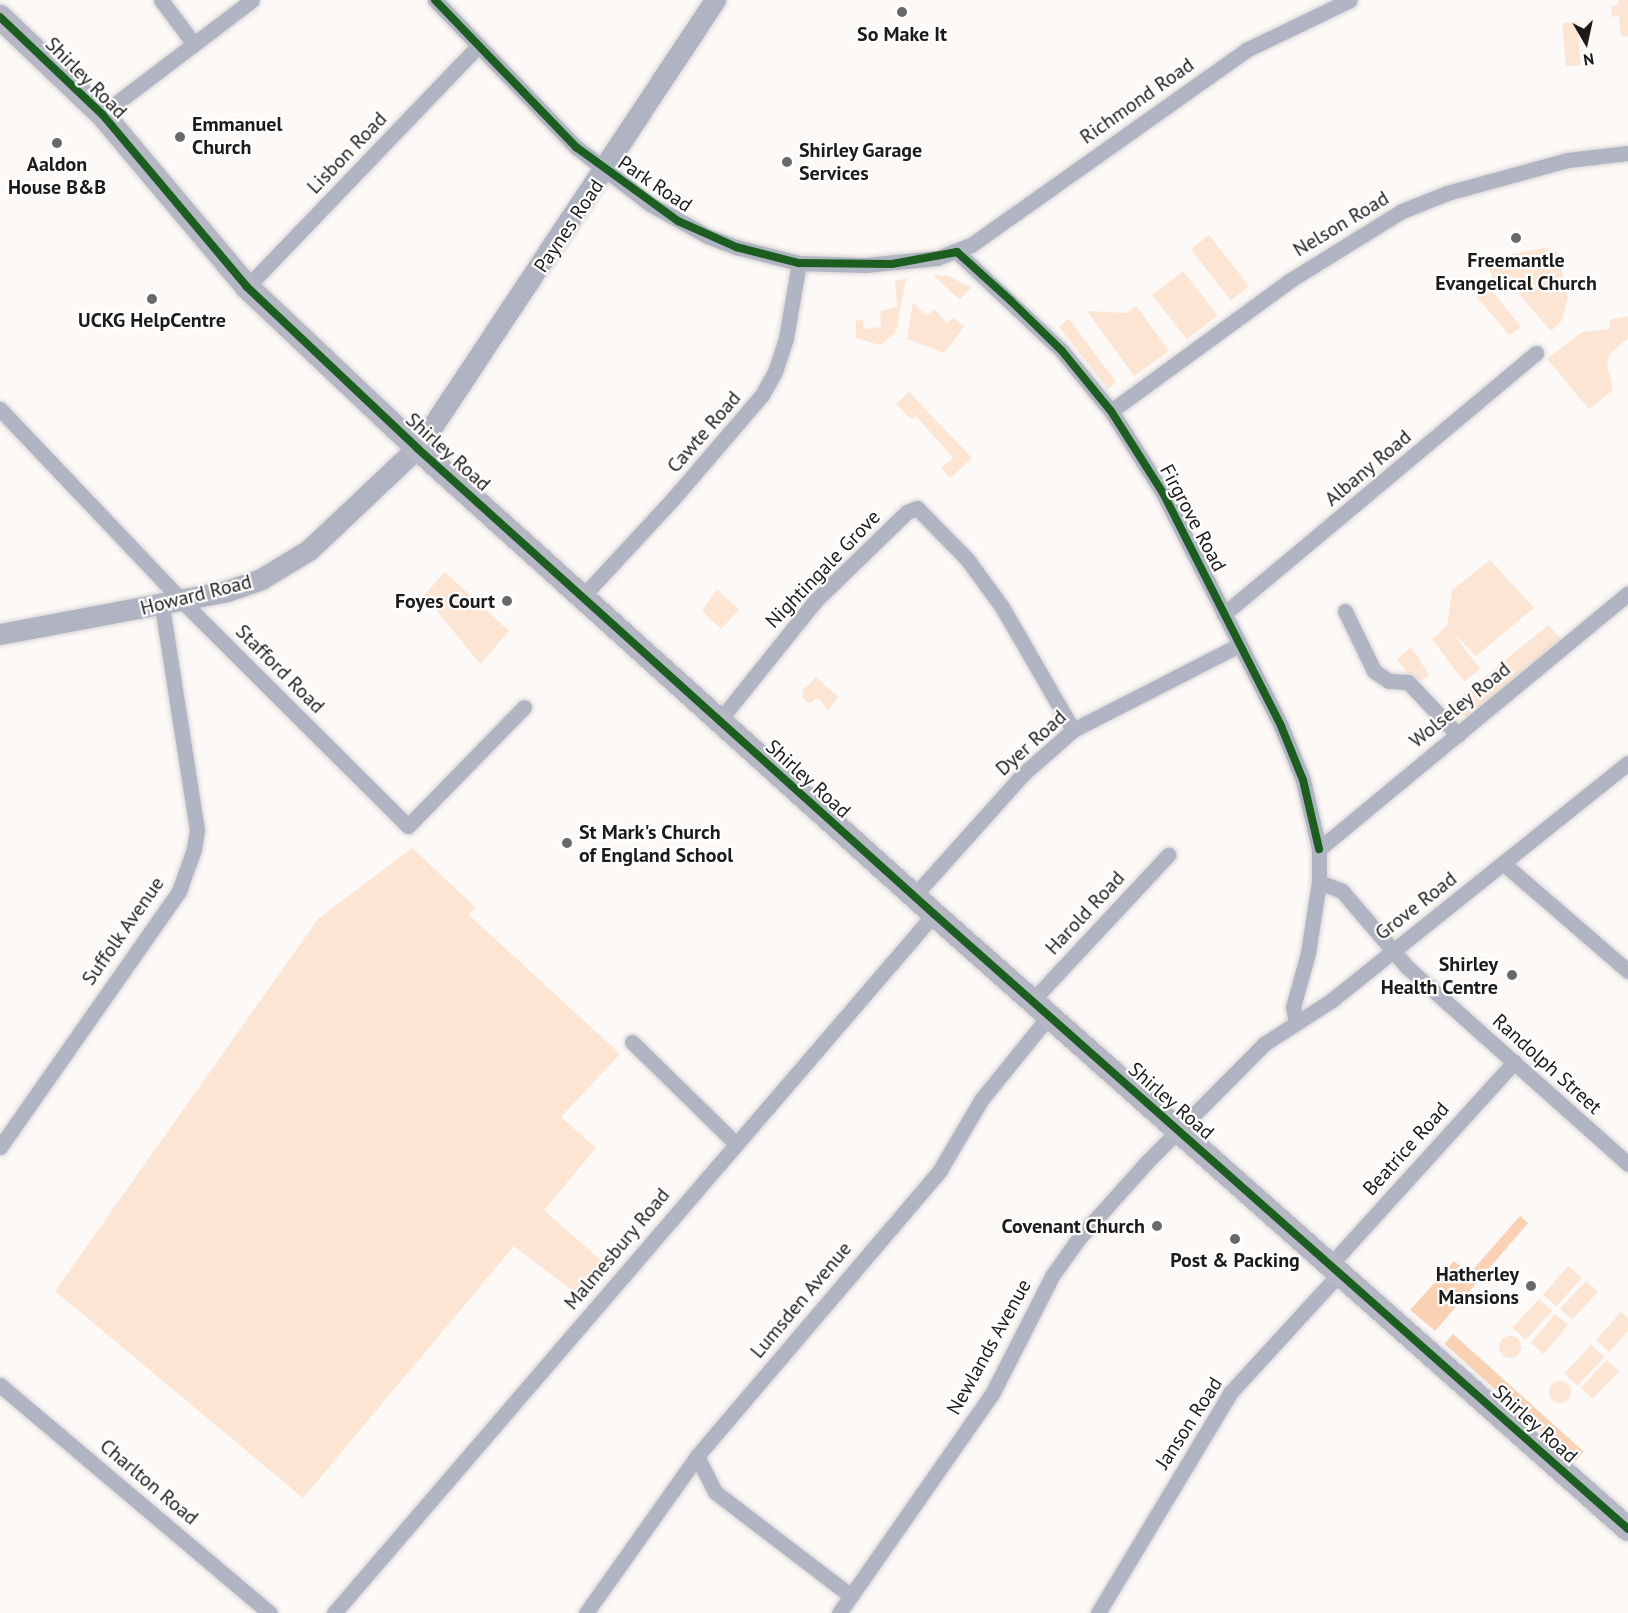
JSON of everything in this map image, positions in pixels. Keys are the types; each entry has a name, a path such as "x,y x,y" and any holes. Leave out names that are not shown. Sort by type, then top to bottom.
{"main road":[{"name":"Shirley Road","path":"0,17 102,114 247,287 417,448 934,914 1628,1529"}],"street":[{"path":"161,0 194,44"},
{"path":"102,114 252,0"},
{"name":"Park Road","path":"435,0 477,47 605,171 650,204 707,236 799,263 892,264 957,252"},
{"name":"Paynes Road","path":"417,448 605,171 715,0"},
{"name":"Richmond Road","path":"957,252 1246,50 1350,0"},
{"name":"Lisbon Road","path":"247,287 477,47"},
{"name":"Nelson Road","path":"1111,411 1289,281 1402,211 1447,193 1568,160 1628,153"},
{"name":"Firgrove Road","path":"957,252 1062,351 1111,411 1163,493 1281,726 1303,780 1319,849 1319,882 1308,953 1293,1007 1296,1022"},
{"name":"Cawte Road","path":"583,596 672,500 762,395 775,372 786,338 799,263"},
{"name":"Albany Road","path":"1224,614 1536,353"},
{"name":"Stafford Road","path":"0,409 183,602 408,826 524,707"},
{"name":"Howard Road","path":"0,634 183,602 245,586 290,564 417,448"},
{"name":"Nightingale Grove","path":"719,721 815,601 907,512 917,508 967,559 1002,607 1073,730"},
{"name":"Wolseley Road","path":"1319,849 1628,593"},
{"name":"Suffolk Avenue","path":"2,1139 179,891 194,849 197,830 162,606"},
{"path":"1346,610 1374,671 1389,681 1408,682 1458,735"},
{"name":"Dyer Road","path":"914,896 1022,775 1073,730 1239,645"},
{"name":"Grove Road","path":"1179,1130 1233,1071 1296,1022 1332,999 1627,766"},
{"name":"Harold Road","path":"1041,1008 1168,855"},
{"path":"1504,864 1628,970"},
{"name":"Randolph Street","path":"1319,882 1342,891 1391,951 1514,1062 1625,1155"},
{"name":"Malmesbury Road","path":"334,1613 735,1143 934,914"},
{"name":"Lumsden Avenue","path":"586,1613 697,1456 940,1170 981,1100 1041,1008"},
{"path":"632,1042 735,1143"},
{"name":"Beatrice Road","path":"1336,1268 1514,1062"},
{"name":"Newlands Avenue","path":"839,1613 993,1392 1059,1266 1079,1239 1179,1130"},
{"name":"Janson Road","path":"1098,1613 1230,1393 1336,1268"},
{"name":"Charlton Road","path":"0,1385 270,1613"},
{"path":"697,1456 715,1492 851,1596"}],"shaded area":[{"path":"1619,0 1628,0 1628,36 1621,37 1619,16 1612,17 1611,6 1617,5"},
{"path":"1577,22 1581,65 1566,66 1562,23"},
{"path":"1209,235 1249,286 1231,300 1191,249"},
{"path":"1548,247 1549,252 1557,251 1568,296 1562,320 1551,331 1503,275 1493,281 1487,259"},
{"path":"1183,271 1217,315 1187,339 1152,295"},
{"path":"933,275 948,276 971,287 960,300"},
{"path":"906,278 896,332 880,345 856,338 856,321 863,320 864,329 881,327 880,311 897,307 895,281"},
{"path":"1489,287 1521,327 1509,335 1474,294"},
{"path":"913,302 926,316 934,309 947,323 953,317 964,327 944,353 907,339"},
{"path":"1136,306 1169,351 1134,376 1087,311 1126,313"},
{"path":"1628,316 1628,338 1609,354 1607,366 1613,390 1589,409 1547,359 1582,332 1610,329 1610,320"},
{"path":"1069,319 1116,382 1108,389 1059,327"},
{"path":"909,392 972,458 950,478 941,468 953,458 916,416 911,419 896,404"},
{"path":"1490,560 1534,608 1476,656 1452,632 1480,669 1464,682 1432,639 1447,626 1452,590"},
{"path":"445,572 509,631 480,664 424,595"},
{"path":"717,589 739,610 721,629 702,611"},
{"path":"1548,625 1561,639 1470,716 1458,715 1449,706"},
{"path":"1411,647 1429,675 1421,681 1408,674 1397,659"},
{"path":"816,677 838,697 828,710 820,700 815,699 810,704 803,698 803,690"},
{"path":"412,848 475,907 469,915 620,1054 561,1117 596,1148 544,1210 606,1265 578,1295 514,1246 303,1498 55,1291 318,919"},
{"path":"1520,1216 1528,1223 1435,1331 1410,1310 1454,1261 1469,1274"},
{"path":"1568,1266 1582,1278 1557,1306 1543,1295"},
{"path":"1586,1281 1598,1292 1572,1320 1560,1309"},
{"path":"1539,1299 1552,1311 1526,1340 1512,1328"},
{"path":"1621,1312 1628,1318 1628,1331 1609,1352 1596,1340"},
{"path":"1555,1314 1568,1325 1544,1354 1531,1343"},
{"path":"1453,1334 1584,1452 1575,1461 1444,1344"},
{"path":"1510,1336 1518,1339 1521,1347 1518,1355 1510,1358 1502,1355 1499,1347 1502,1339"},
{"path":"1591,1345 1604,1357 1578,1386 1564,1374"},
{"path":"1607,1360 1619,1371 1593,1399 1581,1388"},
{"path":"1560,1381 1568,1384 1571,1392 1568,1400 1560,1403 1552,1400 1549,1392 1552,1384"}],"cycle path":[{"path":"435,0 576,147 678,221 736,247 799,263 892,264 957,252 1011,301 1062,351 1111,411 1163,493 1281,726 1303,780 1319,849"},
{"path":"0,17 102,114 247,287 417,448 934,914 1628,1529"}],"place":[{"name":"So Make It","path":"902,12"},
{"name":"Emmanuel Church","path":"180,137"},
{"name":"Aaldon House B&B","path":"57,143"},
{"name":"Shirley Garage Services","path":"787,162"},
{"name":"Freemantle Evangelical Church","path":"1516,238"},
{"name":"UCKG HelpCentre","path":"152,299"},
{"name":"Foyes Court","path":"507,601"},
{"name":"St Mark's Church of England School","path":"567,843"},
{"name":"Shirley Health Centre","path":"1512,975"},
{"name":"Covenant Church","path":"1157,1226"},
{"name":"Post & Packing","path":"1235,1239"},
{"name":"Hatherley Mansions","path":"1531,1286"}]}
